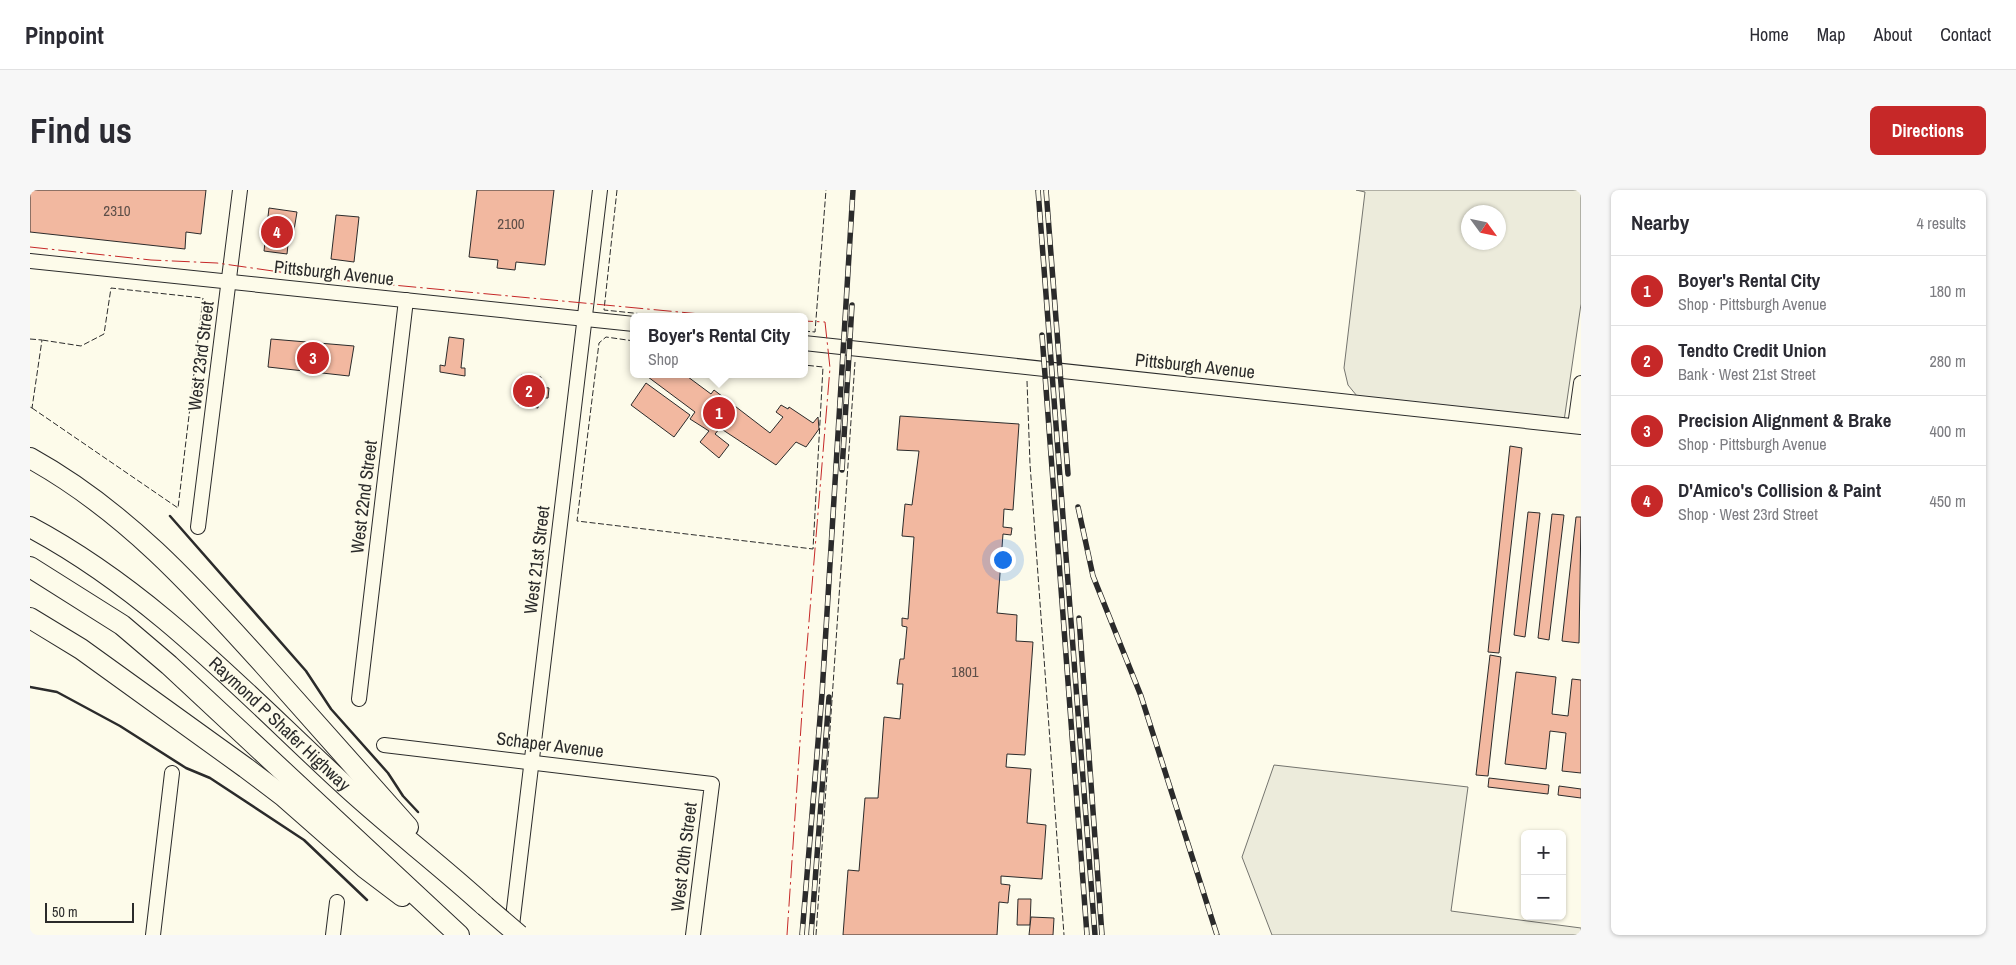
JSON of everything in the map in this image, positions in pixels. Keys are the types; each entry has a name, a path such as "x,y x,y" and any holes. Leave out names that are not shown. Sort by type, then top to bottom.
{"highway":[{"path":"30,458 72,483 108,508 137,532 182,575 449,873"},
{"name":"Raymond P Shafer Highway","path":"30,527 120,583 167,620 229,675 339,780 519,935"},
{"name":"Raymond P Shafer Highway","path":"30,567 122,625 169,665 459,935"},
{"path":"30,618 81,649 283,796 365,868 453,935"},
{"path":"30,633 137,690"}],"street":[{"name":"West 23rd Street","path":"198,527 240,190"},
{"name":"West 21st Street","path":"511,935 600,190"},
{"name":"Pittsburgh Avenue","path":"30,261 630,324"},
{"name":"West 22nd Street","path":"359,699 406,300"},
{"name":"Pittsburgh Avenue","path":"808,343 1578,426"},
{"path":"1578,426 1581,383"},
{"name":"Schaper Avenue","path":"384,744 712,784"},
{"path":"153,935 172,773"},
{"name":"West 20th Street","path":"693,935 712,784"},
{"path":"333,935 337,902"}],"shaded area":[{"path":"1356,190 1581,190 1581,304 1564,421 1357,396 1348,385 1344,368 1365,192"},
{"path":"1274,765 1468,787 1451,911 1581,928 1581,935 1272,935 1242,857"}],"building":[{"path":"30,190 206,190 201,234 186,232 185,249 30,232"},
{"path":"477,190 554,190 545,265 516,262 515,270 497,268 498,260 469,257"},
{"path":"269,208 297,212 293,236 289,235 287,254 264,251"},
{"path":"336,215 359,217 354,262 331,259"},
{"path":"449,337 464,339 461,368 465,368 465,376 440,372 440,365 445,366"},
{"path":"271,339 354,346 349,376 268,367"},
{"path":"521,375 541,377 540,387 549,388 548,398 538,398 538,408 518,405"},
{"path":"649,378 689,378 711,394 714,390 770,433 783,417 776,412 781,405 788,409 789,407 813,423 818,417 819,429 806,447 796,442 776,465 720,428 715,434 729,445 719,458 700,442 709,431 690,419 695,412"},
{"path":"646,383 690,415 674,437 631,405"},
{"path":"900,416 1019,424 1013,510 1004,509 1003,527 1012,528 1011,535 1003,534 997,613 1017,615 1016,641 1033,642 1025,755 1007,754 1006,767 1031,769 1027,823 1046,825 1042,879 1001,876 1001,884 1010,885 1008,903 999,902 997,935 843,935 848,870 859,871 865,798 878,798 884,717 900,719 903,684 897,684 900,659 904,659 907,627 902,626 902,618 908,619 914,537 902,536 905,504 912,505 919,451 897,450"},
{"path":"1510,446 1522,448 1499,653 1488,652"},
{"path":"1528,512 1540,513 1525,637 1514,635"},
{"path":"1552,514 1564,515 1549,640 1538,638"},
{"path":"1576,517 1581,517 1579,643 1562,641"},
{"path":"1490,655 1501,657 1488,776 1476,775"},
{"path":"1516,672 1556,677 1552,714 1568,716 1572,679 1581,680 1581,773 1562,771 1566,733 1550,731 1546,769 1505,764"},
{"path":"1489,778 1549,785 1548,794 1488,787"},
{"path":"1559,786 1581,789 1581,798 1558,795"},
{"path":"1018,899 1031,899 1030,925 1017,925"},
{"path":"1031,917 1054,918 1053,935 1029,935"}],"railway":[{"path":"802,935 822,694 853,190"},
{"path":"1038,190 1095,935"},
{"path":"1046,190 1068,474"},
{"path":"842,470 852,305"},
{"path":"1042,335 1087,935"},
{"path":"1078,507 1093,576 1141,696 1217,935"},
{"path":"1079,618 1102,935"},
{"path":"811,935 829,697"}],"fence":[{"path":"617,190 604,310 633,313"},
{"path":"808,331 815,332 826,190"},
{"path":"32,408 178,508 203,298 111,288 104,334 81,346 42,340"},
{"path":"630,340 606,337 599,343 577,521 813,549 823,367 808,365"},
{"path":"30,339 42,340 32,408 30,407"},
{"path":"816,935 855,362"},
{"path":"1027,381 1030,464 1064,935"}],"wall":[{"path":"170,516 306,671 331,709 388,773 403,796 418,812"},
{"path":"30,687 57,692 120,726 186,768 210,778 304,840 367,900"}],"power":[{"path":"30,247 151,260 217,263 329,279 690,313"},
{"path":"787,935 804,682 830,368 825,322 808,321"}],"place":[{"name":"D'Amico's Collision & Paint","path":"277,232"},
{"name":"Precision Alignment & Brake","path":"313,358"},
{"name":"Tendto Credit Union","path":"529,391"},
{"name":"Boyer's Rental City","path":"719,413"}]}
